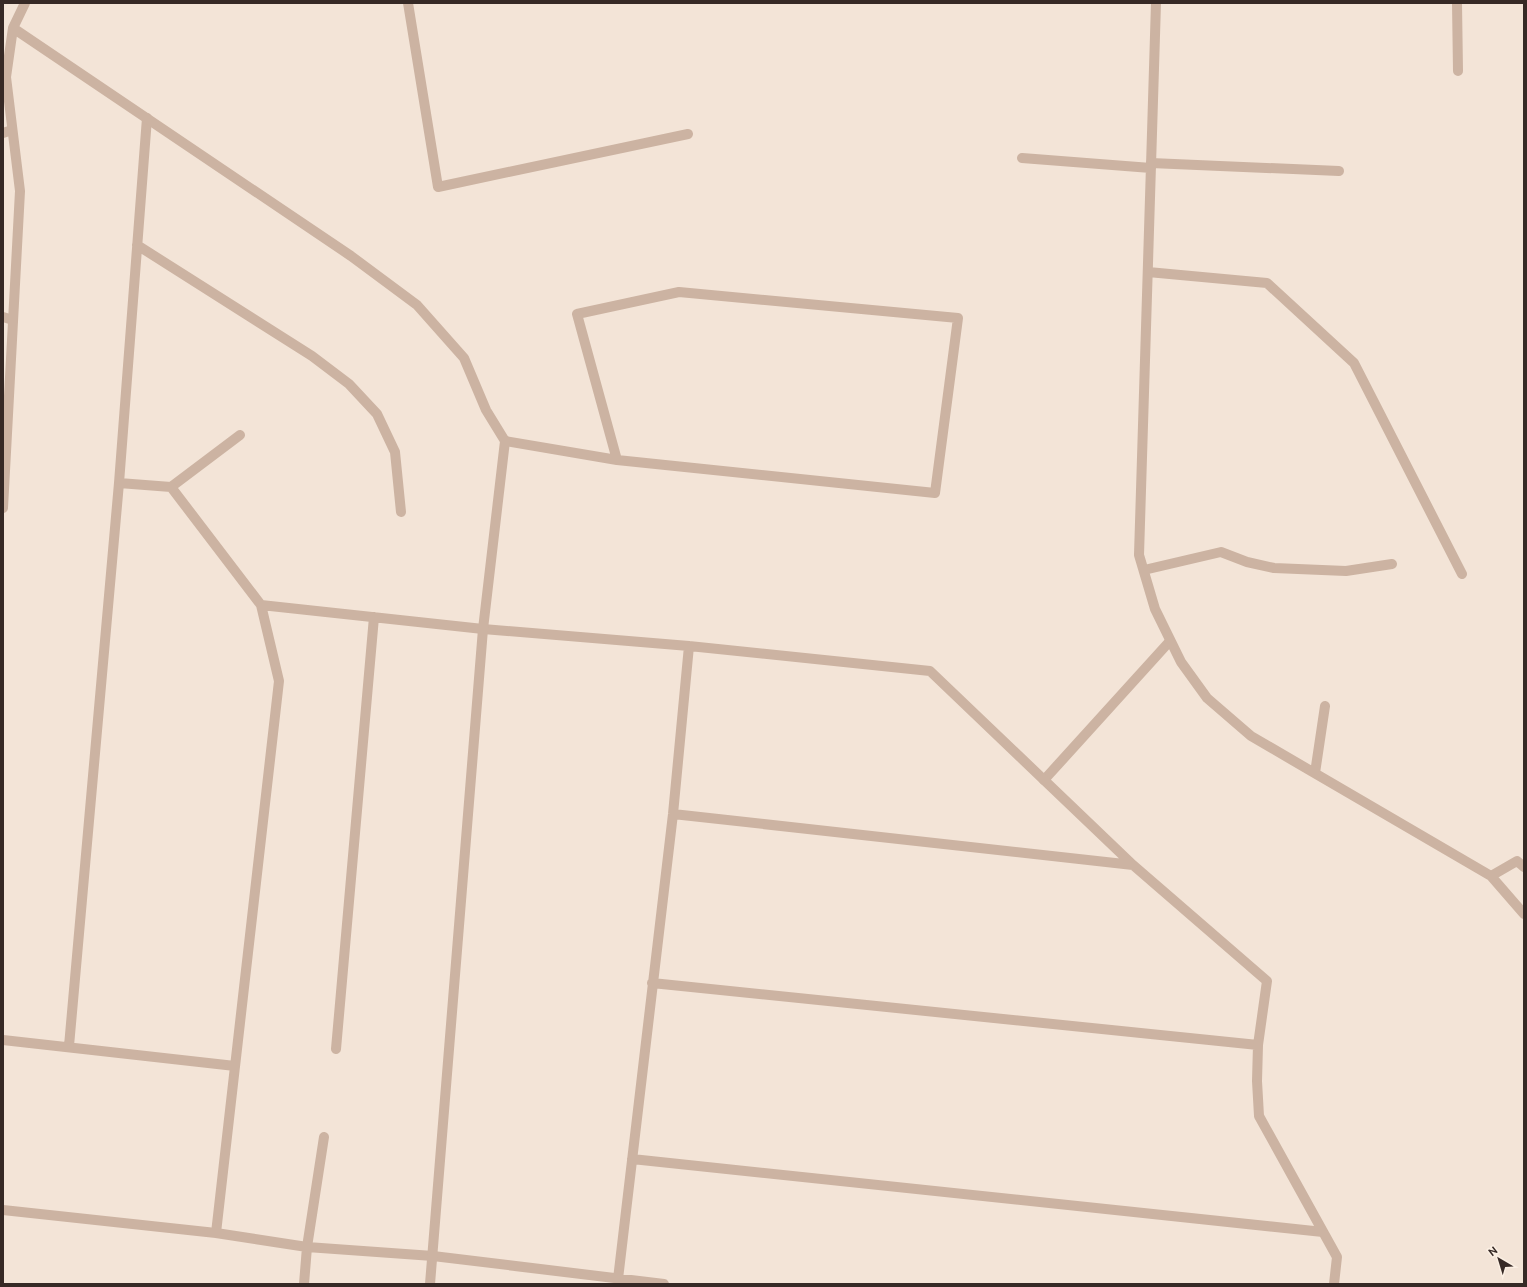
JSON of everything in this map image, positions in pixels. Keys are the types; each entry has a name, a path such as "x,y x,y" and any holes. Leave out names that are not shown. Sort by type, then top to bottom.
{"street":[{"path":"3,508 8,319 20,191 8,132 6,77 14,28 25,3"},
{"path":"408,3 438,187 688,134"},
{"path":"1156,3 1140,555 1154,609 1181,662 1207,698 1252,736 1491,876 1524,914"},
{"path":"1457,3 1458,71"},
{"path":"14,28 351,256 417,305 464,358 486,410 505,441 483,629 430,1284"},
{"path":"69,1046 119,483 147,118"},
{"path":"1022,158 1151,165 1339,171"},
{"path":"137,245 306,352 349,384 377,414 395,452 402,512"},
{"path":"1148,272 1267,283 1354,363 1462,574"},
{"path":"505,441 617,460 935,493 958,318 679,292 578,314 617,460"},
{"path":"119,483 171,487 240,435"},
{"path":"171,487 261,605 279,681 216,1233"},
{"path":"1144,570 1221,552 1247,562 1274,568 1346,571 1392,564"},
{"path":"261,605 483,629 689,646 930,671 1133,865 1267,981 1258,1045 1257,1081 1260,1116 1337,1257 1334,1284"},
{"path":"336,1049 374,617"},
{"path":"1044,780 1170,641"},
{"path":"618,1279 673,814 689,646"},
{"path":"1315,772 1325,706"},
{"path":"673,814 1133,865"},
{"path":"1491,876 1517,861 1524,867"},
{"path":"652,983 1258,1045"},
{"path":"3,1040 69,1046 235,1066"},
{"path":"304,1284 307,1247 324,1137"},
{"path":"632,1159 1323,1232"},
{"path":"3,1210 216,1233 307,1247 433,1256 664,1284"}]}
